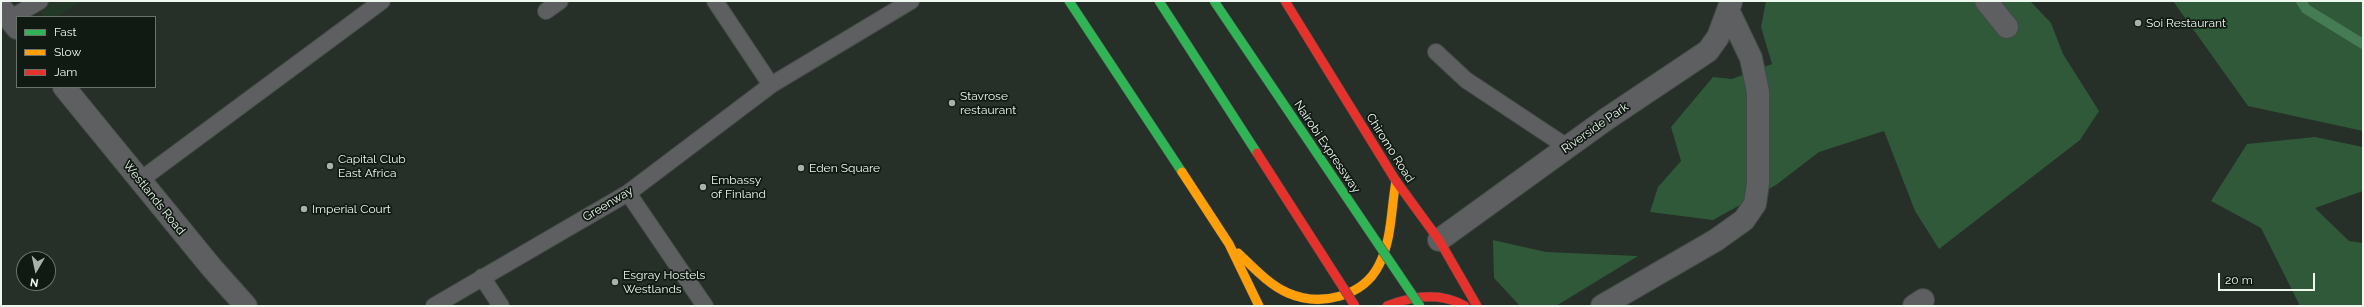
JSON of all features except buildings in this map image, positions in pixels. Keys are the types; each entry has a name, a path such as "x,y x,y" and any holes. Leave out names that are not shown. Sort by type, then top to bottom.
{"highway":[{"path":"1069,1 1228,244 1259,306"},
{"path":"1159,1 1355,306"},
{"name":"Nairobi Expressway","path":"1214,1 1420,306"},
{"name":"Chiromo Road","path":"1285,1 1396,181 1439,240 1477,306"},
{"path":"1228,244 1270,282 1289,294 1311,299 1340,296 1356,289 1369,280 1379,265 1389,232 1396,181"},
{"path":"1387,306 1398,300 1421,296 1445,299 1465,306"}],"street":[{"path":"1986,1 2007,27"},
{"path":"1602,306 1716,240 1744,220 1755,204 1758,183 1758,92 1751,58 1730,6"},
{"name":"Riverside Park","path":"1439,240 1567,147 1708,50 1718,37 1730,6"},
{"name":"Westlands Road","path":"65,88 139,181 246,306"}],"lane":[{"path":"9,19 40,1"},
{"path":"139,181 382,1"},
{"path":"546,10 560,1"},
{"path":"715,1 771,85"},
{"name":"Greenway","path":"434,306 628,193 771,85 911,1"},
{"path":"1436,52 1466,80 1567,147"},
{"path":"628,193 706,306"},
{"path":"482,278 501,306"}],"shaded area":[{"path":"33,1 83,1 58,16 43,16"}],"green space":[{"path":"1766,1 2030,1 2051,23 2063,54 2099,111 2080,140 1939,249 1915,211 1884,131 1819,152 1776,185 1713,220 1650,212 1658,187 1681,161 1671,127 1713,77 1732,79 1772,64 1761,27"},
{"path":"2173,1 2363,1 2363,131 2248,106"},
{"path":"2315,137 2363,147 2363,191 2315,208 2349,241 2363,243 2363,306 2300,306 2261,228 2211,201 2247,144"},
{"path":"1493,240 1546,252 1638,256 1556,306 1520,306 1494,278"}],"waterway":[{"path":"2301,1 2306,9 2363,44"}],"traffic: fast":[{"path":"1069,1 1182,172"},
{"path":"1159,1 1257,153"},
{"path":"1214,1 1420,306"}],"traffic: slow":[{"path":"1182,172 1229,244 1259,306"},
{"path":"1238,253 1268,281 1288,293 1300,297 1327,299 1352,292 1363,285 1372,276 1383,255 1389,235 1396,181"}],"traffic: jam":[{"path":"1285,1 1396,181 1439,240 1477,306"},
{"path":"1257,153 1355,306"},
{"path":"1387,306 1406,300 1426,297 1446,299 1465,306"}],"place":[{"name":"Soi Restaurant","path":"2138,23"},
{"name":"Stavrose restaurant","path":"952,103"},
{"name":"Capital Club East Africa","path":"330,166"},
{"name":"Eden Square","path":"801,168"},
{"name":"Embassy of Finland","path":"703,187"},
{"name":"Imperial Court","path":"304,209"},
{"name":"Esgray Hostels Westlands","path":"615,282"}]}
